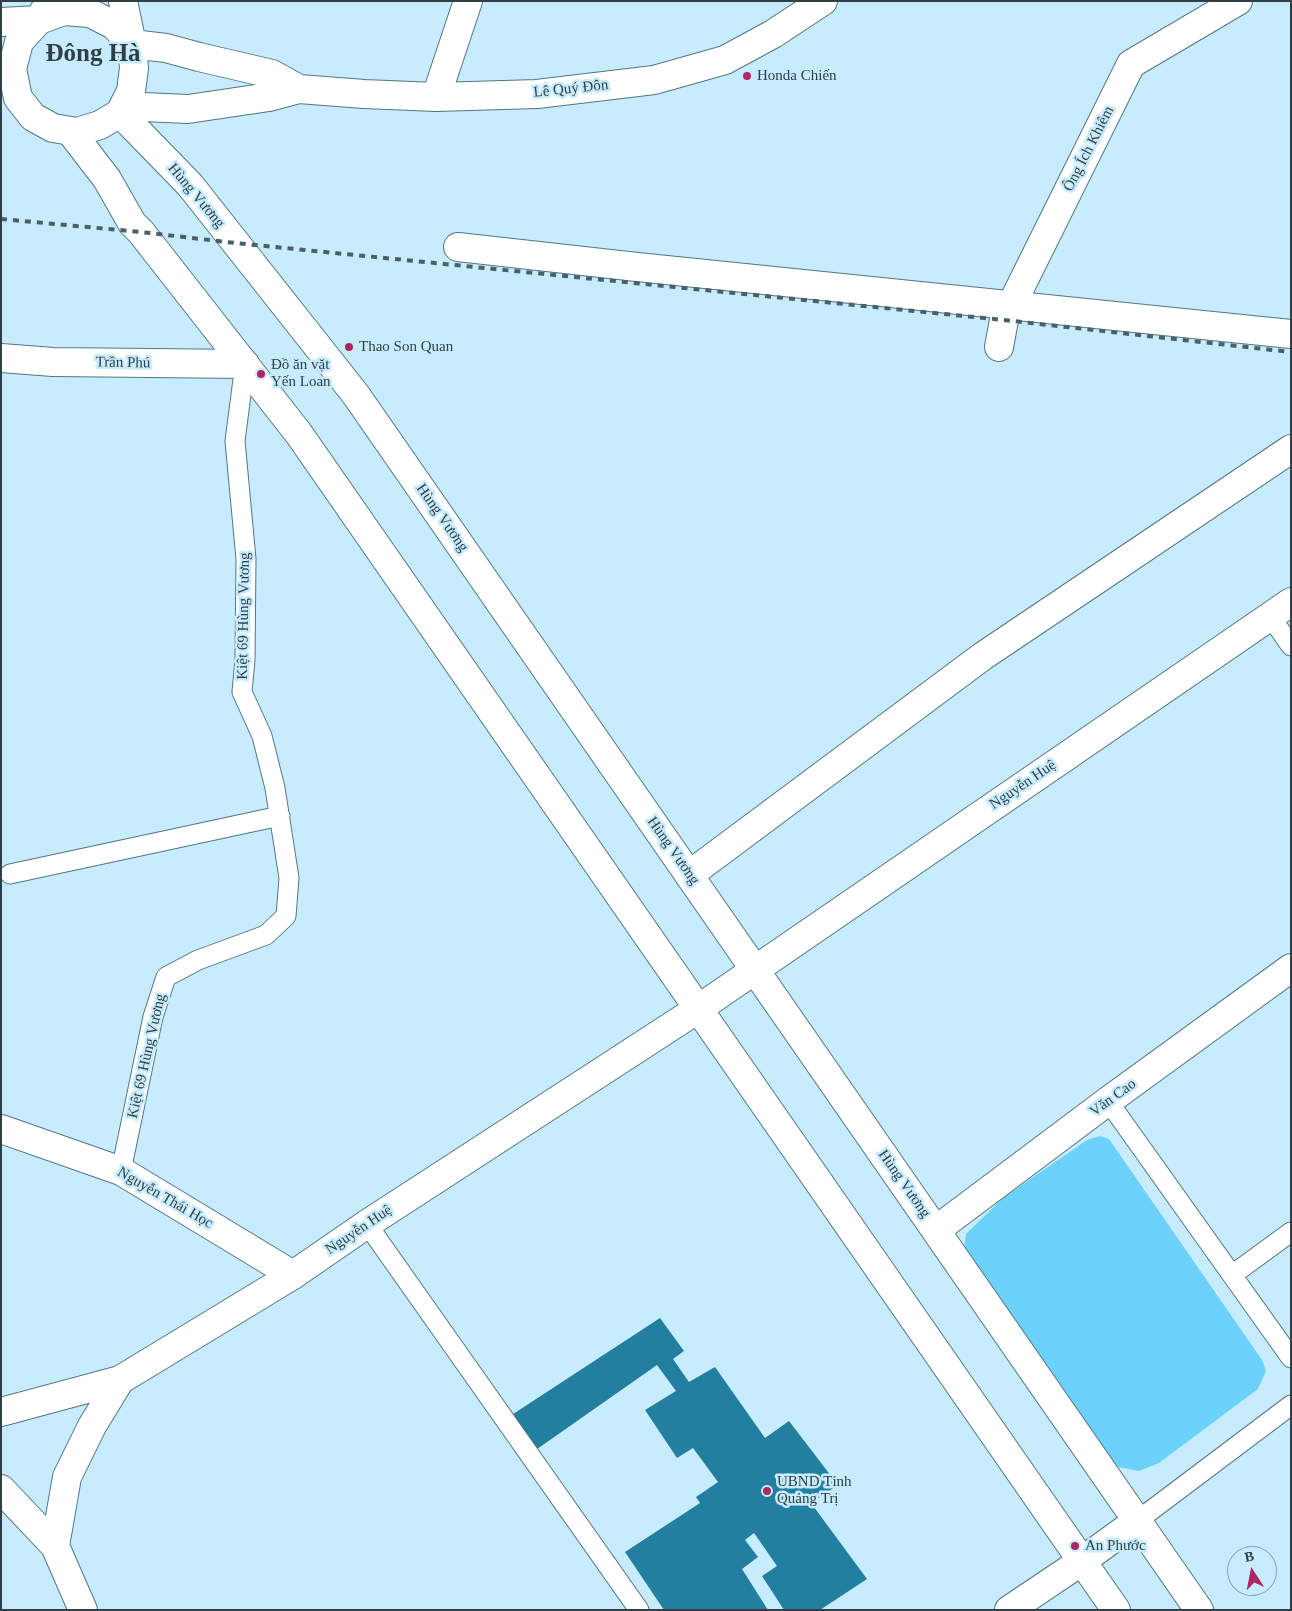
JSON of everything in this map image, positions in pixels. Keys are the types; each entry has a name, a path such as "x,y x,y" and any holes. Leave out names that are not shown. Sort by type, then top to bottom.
{"street":[{"path":"44,11 20,42 12,70 10,96 33,117 53,128 77,132 100,126 120,113 131,91 134,68 132,44 123,1"},
{"path":"436,97 468,1"},
{"name":"Lê Quý Đôn","path":"120,113 143,107 188,109 269,97 299,89 436,97 537,94 654,80 725,60 774,34 823,1"},
{"name":"Ông Ích Khiêm","path":"999,347 1004,320 1132,64 1238,1"},
{"path":"1,22 44,11 90,12 114,25 132,44"},
{"name":"Lê Quý Đôn","path":"132,44 166,48 272,74 299,89"},
{"name":"Hùng Vương","path":"120,113 190,185 356,395 1199,1610"},
{"path":"70,131 108,179 132,223 299,434 1116,1610"},
{"path":"458,247 1291,334"},
{"name":"Trần Phú","path":"1,358 53,362 245,364"},
{"path":"690,875 983,656 1291,449"},
{"name":"Nguyễn Huệ","path":"1,1412 120,1380 293,1275 367,1224 698,1009 1280,609"},
{"name":"Văn Cao","path":"936,1230 1108,1101 1291,968"},
{"name":"Nguyễn Thái Học","path":"1,1129 121,1171 293,1275"},
{"path":"55,1546 66,1477 92,1426 120,1380"},
{"path":"1,1488 55,1546 83,1610"},
{"path":"1009,1610 1137,1521"}],"lane":[{"name":"Kiệt 69 Hùng Vương","path":"121,1171 153,1017 166,977 198,960 266,934 286,916 289,878 275,788 262,736 242,692 245,660 246,559 235,441 245,364"},
{"path":"1280,609 1291,646"},
{"path":"10,874 280,816"},
{"path":"1108,1101 1291,1358"},
{"path":"367,1224 639,1610"},
{"path":"1232,1275 1291,1232"},
{"path":"1137,1521 1291,1405"}],"shaded area":[{"path":"1100,1136 1109,1139 1262,1360 1266,1371 1258,1389 1159,1463 1139,1471 1108,1465 964,1250 966,1234 1003,1198 1087,1140"}],"building":[{"name":"UBND Tỉnh Quảng Trị","path":"660,1318 684,1351 673,1359 689,1382 715,1367 765,1438 789,1421 838,1485 811,1503 867,1579 820,1610 784,1610 762,1576 777,1566 754,1533 745,1540 758,1557 742,1569 768,1610 664,1610 625,1552 700,1503 696,1497 718,1482 693,1448 677,1458 645,1410 676,1391 657,1365 530,1454 507,1418"}],"railway":[{"path":"1,219 1004,320 1291,352"}],"place":[{"name":"Honda Chiến","path":"747,76"},
{"name":"Thao Son Quan","path":"349,347"},
{"name":"Đồ ăn vặt Yến Loan","path":"261,374"},
{"name":"UBND Tỉnh Quảng Trị","path":"767,1491"},
{"name":"An Phước","path":"1075,1546"}],"district":[{"name":"Đông Hà","path":"93,55"}]}
